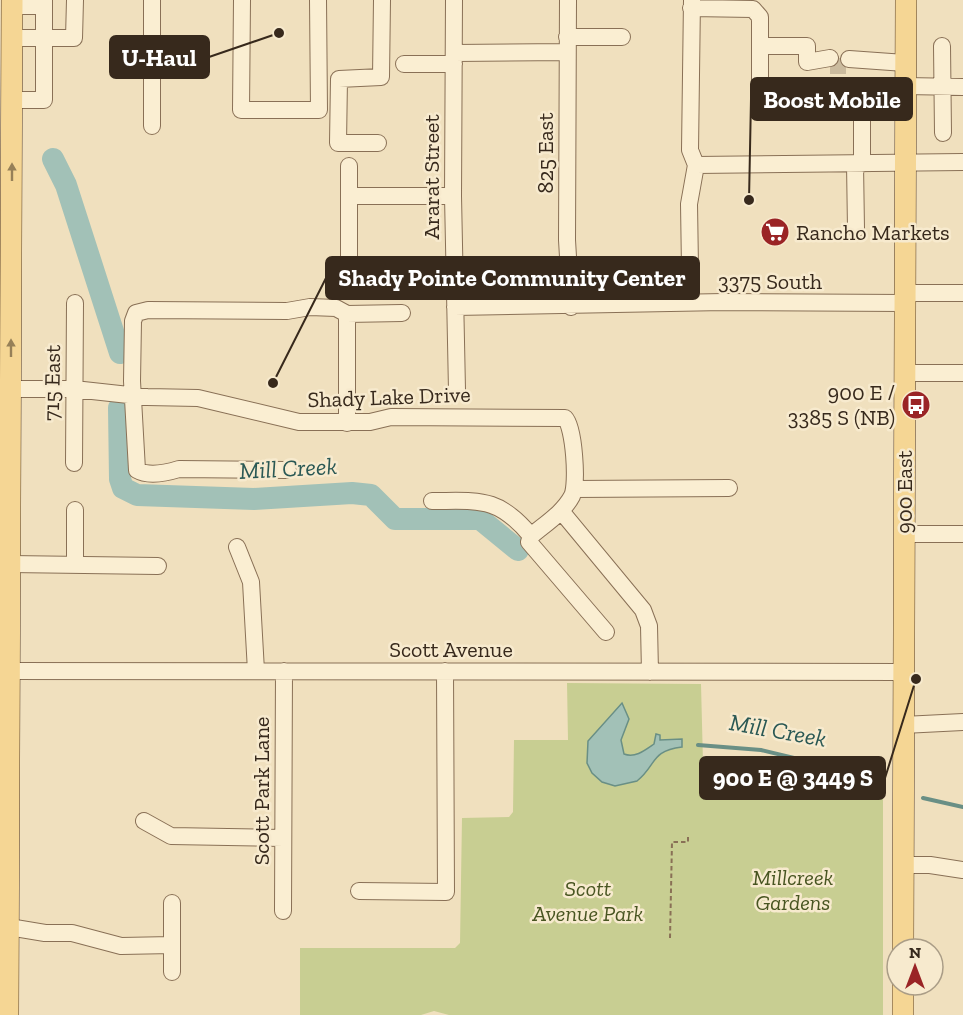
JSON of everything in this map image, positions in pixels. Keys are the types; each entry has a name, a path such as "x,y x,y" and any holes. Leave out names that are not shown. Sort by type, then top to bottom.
{"main road":[{"name":"900 East","path":"903,937 906,0"},
{"path":"8,1015 9,927 4,879 5,670 10,564 5,389 12,3"},
{"path":"903,997 903,1015"}],"street":[{"path":"12,38 74,38 75,0"},
{"path":"152,126 153,0"},
{"path":"242,0 241,110 319,110 318,0"},
{"path":"378,143 338,143 339,78 381,78 382,0"},
{"name":"Ararat Street","path":"454,0 453,196 457,390"},
{"name":"825 East","path":"568,0 567,240 571,307"},
{"path":"12,3 44,3 44,100 12,100"},
{"path":"690,267 689,204 696,165 690,150 692,4 753,9 760,17 760,86 855,88 862,94 856,228"},
{"path":"404,64 622,37"},
{"path":"760,46 807,46 807,62 826,62"},
{"path":"942,46 943,133"},
{"path":"849,62 905,63"},
{"path":"905,86 963,87"},
{"path":"696,165 963,162"},
{"path":"349,166 349,275"},
{"path":"349,196 453,196"},
{"name":"3375 South","path":"455,307 571,307 905,298 963,293"},
{"name":"715 East","path":"74,463 75,303"},
{"path":"288,470 140,472 135,462 133,395 133,321 136,313 148,310 287,311 310,307 336,308 350,314 402,313"},
{"path":"347,423 350,314"},
{"path":"905,373 963,373"},
{"name":"Shady Lake Drive","path":"5,389 74,389 198,398 284,420 347,423 391,417 560,416 572,428 574,489"},
{"path":"530,539 561,511 572,496 574,489 729,488"},
{"path":"432,501 489,502 523,527 530,539 606,632"},
{"path":"75,510 75,563"},
{"path":"561,511 643,610 649,626 650,672"},
{"path":"904,534 963,534"},
{"path":"237,547 250,582 256,671"},
{"path":"10,564 75,563 158,566"},
{"name":"Scott Avenue","path":"5,670 903,672"},
{"name":"Scott Park Lane","path":"283,911 284,671"},
{"path":"359,891 446,892 445,671"},
{"path":"903,725 963,722"},
{"path":"144,821 171,836 283,838"},
{"path":"903,865 930,865 963,870"},
{"path":"172,903 172,972"},
{"path":"9,927 45,933 72,933 122,946 172,945"}],"path":[{"path":"670,938 672,842 688,842 688,834"}],"green space":[{"name":"Scott Avenue Park","path":"567,683 701,684 703,763 777,764 883,782 883,1015 449,1015 434,1011 421,1015 300,1015 300,948 455,948 460,943 462,818 509,817 513,812 514,740 568,740"}],"water":[{"path":"622,703 629,719 621,740 624,754 636,754 647,749 654,744 656,734 660,735 660,740 682,739 682,747 659,755 637,781 615,786 602,782 592,773 587,763 588,741"}],"waterway":[{"name":"Mill Creek","path":"53,159 66,185 120,353"},
{"name":"Mill Creek","path":"119,408 120,479 123,488 137,495 254,499 352,493 371,495 395,519 480,519 518,550"},
{"name":"Mill Creek","path":"698,745 761,750 836,768 880,788"},
{"name":"Mill Creek","path":"923,798 963,807"}],"tunnel":[{"path":"830,66 849,66"}],"place":[{"name":"U-Haul","path":"279,33"},
{"name":"Boost Mobile","path":"749,200"},
{"name":"Rancho Markets","path":"775,232"},
{"name":"Shady Pointe Community Center","path":"273,383"},
{"name":"900 E / 3385 S (NB)","path":"916,405"},
{"name":"900 E @ 3449 S","path":"916,679"}],"park label":[{"name":"Millcreek Gardens","path":"793,890"}]}
